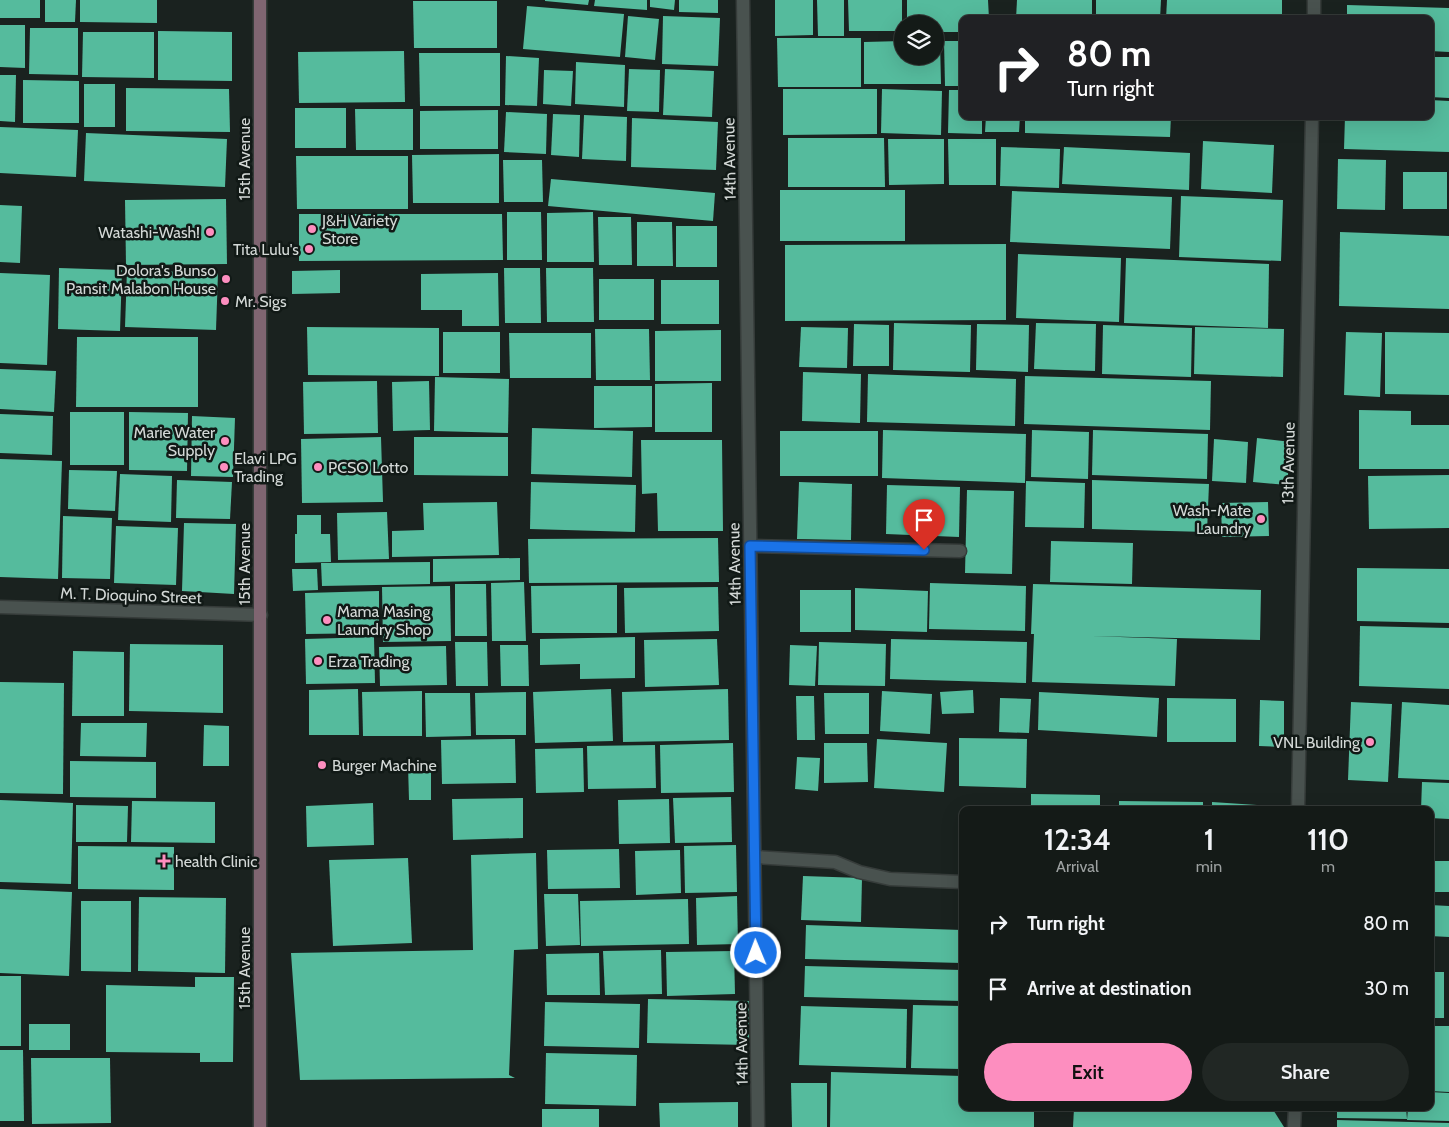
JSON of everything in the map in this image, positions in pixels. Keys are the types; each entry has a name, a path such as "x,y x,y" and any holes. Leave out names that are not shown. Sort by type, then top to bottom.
{"main road":[{"name":"15th Avenue","path":"260,0 260,1127"}],"street":[{"name":"14th Avenue","path":"743,0 758,1127"},
{"path":"1314,0 1314,15"},
{"name":"13th Avenue","path":"1298,806 1312,120"},
{"path":"750,546 960,551"},
{"name":"M. T. Dioquino Street","path":"0,607 261,615"},
{"path":"755,856 835,862 859,872 890,879 959,882"},
{"path":"1294,1127 1295,1111"}],"building":[{"path":"0,0 40,0 40,18 0,18"},
{"path":"45,0 76,0 75,22 45,22"},
{"path":"80,0 157,0 157,23 80,22"},
{"path":"545,0 589,0 588,5"},
{"path":"595,0 647,0 647,10 594,6"},
{"path":"650,0 675,0 674,10 650,7"},
{"path":"679,0 718,0 718,13 679,12"},
{"path":"775,0 813,0 813,35 775,36"},
{"path":"817,0 844,0 844,36 818,36"},
{"path":"848,0 902,0 902,15 894,15 894,31 849,31"},
{"path":"907,0 988,0 989,15 959,15 959,32 944,32 944,15 907,15"},
{"path":"1017,0 1092,0 1092,15 1016,15"},
{"path":"1096,0 1161,0 1160,15 1096,15"},
{"path":"1167,0 1282,0 1282,15 1166,15"},
{"path":"413,1 497,1 497,48 414,48"},
{"path":"1347,5 1449,8 1449,52 1434,51 1434,15 1347,15"},
{"path":"527,6 624,14 620,57 523,49"},
{"path":"628,16 659,19 655,60 625,57"},
{"path":"663,16 720,18 718,66 662,64"},
{"path":"0,25 25,25 25,68 0,67"},
{"path":"30,28 78,28 78,75 29,74"},
{"path":"158,31 232,32 232,81 158,80"},
{"path":"83,32 154,32 154,78 82,77"},
{"path":"777,38 861,38 861,87 778,87"},
{"path":"894,41 894,65 941,65 941,84 864,84 864,42"},
{"path":"944,41 959,41 959,86 945,86"},
{"path":"404,51 405,102 299,103 298,52"},
{"path":"419,53 500,53 500,106 420,106"},
{"path":"506,56 539,58 537,106 505,105"},
{"path":"1434,57 1449,57 1449,98 1434,97"},
{"path":"576,62 625,65 624,107 575,104"},
{"path":"629,69 660,70 659,112 627,111"},
{"path":"665,69 714,71 712,117 663,115"},
{"path":"544,70 573,71 571,106 543,104"},
{"path":"0,75 16,75 15,122 0,121"},
{"path":"23,80 79,81 79,123 23,123"},
{"path":"84,84 115,84 115,127 84,127"},
{"path":"126,88 229,89 230,132 126,131"},
{"path":"783,89 877,89 877,134 783,135"},
{"path":"882,89 942,91 941,135 881,133"},
{"path":"949,90 959,90 959,120 982,120 982,134 948,133"},
{"path":"1434,100 1449,101 1449,152 1344,149 1345,120 1434,120"},
{"path":"295,108 346,108 346,148 295,148"},
{"path":"355,109 413,109 413,150 356,150"},
{"path":"498,110 498,149 420,149 420,111"},
{"path":"506,112 547,114 546,154 504,152"},
{"path":"553,114 580,115 579,157 551,155"},
{"path":"584,115 627,117 626,161 582,159"},
{"path":"632,118 718,122 716,170 631,167"},
{"path":"986,120 1020,120 1019,132 985,132"},
{"path":"1025,120 1171,120 1170,137 1025,133"},
{"path":"0,127 78,130 76,177 0,173"},
{"path":"86,133 227,139 225,187 84,181"},
{"path":"788,138 884,138 885,187 788,187"},
{"path":"888,139 944,139 944,184 889,185"},
{"path":"948,139 996,139 996,185 949,185"},
{"path":"1203,141 1274,145 1272,193 1201,189"},
{"path":"1001,147 1060,149 1059,188 1000,186"},
{"path":"1064,147 1190,153 1189,190 1062,184"},
{"path":"499,154 499,203 413,203 412,155"},
{"path":"296,156 408,156 408,209 297,209"},
{"path":"1338,159 1386,160 1385,210 1337,209"},
{"path":"503,160 542,160 543,202 504,202"},
{"path":"1403,172 1447,172 1447,209 1403,209"},
{"path":"551,179 715,193 713,221 548,206"},
{"path":"780,190 905,190 905,241 780,241"},
{"path":"1012,191 1172,197 1170,249 1010,242"},
{"path":"1181,196 1283,200 1281,261 1179,257"},
{"path":"226,199 227,264 126,265 125,200"},
{"path":"0,205 22,206 20,263 0,262"},
{"path":"507,212 541,212 542,260 507,260"},
{"path":"593,212 594,262 547,262 547,213"},
{"path":"299,214 502,214 503,260 299,261"},
{"path":"598,217 631,217 632,265 599,265"},
{"path":"637,222 672,222 673,266 637,266"},
{"path":"676,226 717,226 717,267 676,267"},
{"path":"1340,232 1449,236 1449,309 1339,306"},
{"path":"1006,244 1006,320 785,321 785,245"},
{"path":"1018,254 1121,258 1119,322 1016,318"},
{"path":"1126,258 1269,264 1268,328 1124,323"},
{"path":"59,268 122,270 120,331 58,329"},
{"path":"504,268 540,268 541,323 505,323"},
{"path":"546,268 593,268 594,322 547,322"},
{"path":"127,270 218,273 216,330 125,327"},
{"path":"340,270 340,293 292,294 292,271"},
{"path":"0,273 50,275 47,365 0,363"},
{"path":"498,273 499,326 462,326 462,310 421,310 421,274"},
{"path":"599,279 654,279 654,320 599,320"},
{"path":"661,280 719,280 719,324 661,324"},
{"path":"894,323 971,325 970,372 893,370"},
{"path":"1036,323 1096,324 1095,371 1034,369"},
{"path":"854,324 889,325 889,366 853,366"},
{"path":"977,324 1029,325 1028,372 976,370"},
{"path":"1103,325 1192,328 1191,377 1102,374"},
{"path":"307,327 439,328 439,376 308,375"},
{"path":"801,327 848,328 847,368 799,367"},
{"path":"1195,327 1284,329 1283,377 1194,374"},
{"path":"595,329 649,329 650,380 596,380"},
{"path":"721,330 721,381 655,381 655,331"},
{"path":"443,332 500,332 500,373 443,373"},
{"path":"1346,332 1382,333 1380,397 1344,395"},
{"path":"1385,332 1449,333 1449,395 1385,394"},
{"path":"509,333 591,333 591,378 510,378"},
{"path":"77,337 198,337 198,407 76,407"},
{"path":"0,369 56,371 54,412 0,409"},
{"path":"803,372 861,374 860,423 802,421"},
{"path":"868,374 1016,379 1015,426 867,422"},
{"path":"1025,376 1211,381 1210,430 1024,424"},
{"path":"435,377 509,379 508,433 434,431"},
{"path":"377,381 378,433 304,434 303,382"},
{"path":"429,381 430,430 393,431 392,382"},
{"path":"712,383 712,432 655,432 655,384"},
{"path":"594,386 652,386 652,427 594,428"},
{"path":"1359,410 1411,411 1411,425 1449,425 1449,469 1359,469"},
{"path":"70,412 124,412 124,465 70,465"},
{"path":"129,412 188,413 187,471 129,470"},
{"path":"0,414 53,416 52,455 0,453"},
{"path":"192,416 235,418 233,477 191,476"},
{"path":"532,428 633,431 632,477 531,474"},
{"path":"883,430 1026,434 1025,483 882,478"},
{"path":"1032,430 1089,432 1088,479 1031,477"},
{"path":"1093,430 1208,434 1207,479 1092,475"},
{"path":"780,431 878,431 878,476 780,476"},
{"path":"381,437 383,502 302,503 301,439"},
{"path":"414,437 508,437 508,476 414,475"},
{"path":"1257,438 1291,442 1287,485 1253,482"},
{"path":"1214,439 1248,442 1246,483 1212,481"},
{"path":"641,440 722,440 723,531 658,531 657,493 642,494"},
{"path":"0,459 62,461 58,579 0,577"},
{"path":"69,470 117,471 115,511 68,509"},
{"path":"120,474 172,476 171,522 118,520"},
{"path":"1449,475 1449,528 1369,529 1368,476"},
{"path":"177,480 232,482 230,519 176,518"},
{"path":"1092,480 1209,484 1207,532 1092,529"},
{"path":"1026,481 1085,483 1084,528 1025,527"},
{"path":"531,482 636,485 635,532 530,529"},
{"path":"799,482 852,484 851,540 797,539"},
{"path":"887,485 960,487 959,537 886,534"},
{"path":"967,490 1014,491 1012,574 965,573"},
{"path":"497,502 499,555 392,557 392,531 424,530 423,503"},
{"path":"1268,502 1269,536 1222,537 1221,503"},
{"path":"387,512 389,559 338,560 337,513"},
{"path":"297,515 321,515 321,534 330,534 331,562 295,563"},
{"path":"63,516 112,518 110,579 62,578"},
{"path":"184,523 236,524 234,594 182,591"},
{"path":"116,526 178,528 176,585 114,583"},
{"path":"718,538 719,582 529,583 528,539"},
{"path":"1051,541 1133,543 1132,584 1050,582"},
{"path":"520,558 520,580 433,582 433,559"},
{"path":"430,562 430,584 322,586 321,563"},
{"path":"1357,568 1449,569 1449,623 1357,621"},
{"path":"292,569 317,569 318,590 293,591"},
{"path":"524,582 526,641 492,641 491,583"},
{"path":"930,583 1026,586 1025,631 929,629"},
{"path":"455,584 486,584 487,636 455,636"},
{"path":"1033,584 1261,590 1260,640 1091,636 1177,639 1175,686 1032,682 1034,634 1031,634"},
{"path":"617,585 617,633 532,633 531,586"},
{"path":"450,586 451,641 383,642 382,587"},
{"path":"718,587 719,631 625,633 624,588"},
{"path":"855,588 928,591 927,632 855,630"},
{"path":"800,590 851,590 851,632 800,632"},
{"path":"379,591 379,633 306,634 305,593"},
{"path":"1360,626 1449,628 1449,689 1359,686"},
{"path":"374,637 375,683 306,684 305,639"},
{"path":"635,637 635,678 580,679 580,664 540,665 540,639"},
{"path":"717,639 719,685 645,687 644,640"},
{"path":"891,639 1027,642 1026,683 890,679"},
{"path":"455,642 487,642 488,686 456,686"},
{"path":"819,642 886,644 885,686 818,685"},
{"path":"130,644 223,645 223,713 129,711"},
{"path":"500,645 528,645 529,686 501,686"},
{"path":"790,645 817,646 815,686 789,685"},
{"path":"446,646 447,685 380,686 379,647"},
{"path":"73,651 124,652 124,716 72,716"},
{"path":"0,682 64,683 63,794 0,793"},
{"path":"358,689 359,735 309,735 309,690"},
{"path":"611,689 613,741 535,743 533,692"},
{"path":"728,689 729,740 623,742 622,692"},
{"path":"973,690 974,713 942,714 940,692"},
{"path":"422,691 422,736 363,736 362,692"},
{"path":"882,691 932,694 930,734 880,731"},
{"path":"526,692 526,735 476,735 475,693"},
{"path":"1039,692 1159,698 1157,737 1038,730"},
{"path":"425,693 470,693 471,736 426,737"},
{"path":"824,693 869,693 869,734 825,734"},
{"path":"796,696 814,696 815,740 797,740"},
{"path":"1000,698 1031,699 1029,733 999,732"},
{"path":"1167,698 1236,699 1236,742 1167,742"},
{"path":"1260,700 1284,701 1284,747 1259,746"},
{"name":"VNL Building","path":"1351,702 1392,704 1388,782 1348,780"},
{"path":"1402,702 1449,705 1449,780 1398,778"},
{"path":"81,723 147,723 146,757 80,756"},
{"path":"204,725 229,726 229,766 203,766"},
{"path":"959,738 1027,739 1026,788 959,786"},
{"path":"515,739 516,783 442,784 441,740"},
{"path":"877,739 947,743 944,792 874,788"},
{"path":"733,743 734,792 661,793 660,745"},
{"path":"824,743 867,743 868,782 824,783"},
{"path":"655,745 656,788 588,789 587,746"},
{"path":"583,748 584,792 536,793 535,749"},
{"path":"797,757 820,758 818,791 795,789"},
{"path":"70,761 156,762 156,798 70,797"},
{"path":"408,765 431,765 431,800 409,800"},
{"path":"1422,782 1449,783 1449,819 1434,818 1434,806 1421,806"},
{"path":"1031,794 1100,795 1100,806 1031,806"},
{"path":"731,797 732,842 675,843 673,798"},
{"path":"523,798 523,838 453,840 452,799"},
{"path":"669,799 670,843 619,844 618,800"},
{"path":"0,800 73,803 71,884 0,882"},
{"path":"132,801 215,802 215,843 131,842"},
{"path":"1119,801 1203,802 1203,806 1119,806"},
{"path":"1212,802 1272,806 1212,806"},
{"path":"373,803 374,845 307,847 306,806"},
{"path":"76,805 128,806 127,842 76,842"},
{"path":"736,845 737,892 685,893 684,846"},
{"path":"78,846 174,847 174,890 78,889"},
{"path":"619,849 620,888 548,889 547,850"},
{"path":"680,850 681,893 636,895 635,851"},
{"path":"536,853 538,949 514,950 509,1075 515,1078 300,1080 291,953 473,950 471,855"},
{"path":"408,858 412,943 333,946 329,860"},
{"path":"1434,861 1449,861 1449,892 1434,892"},
{"path":"803,876 862,878 861,922 801,920"},
{"path":"0,889 72,892 69,976 0,973"},
{"path":"544,894 578,894 580,945 546,946"},
{"path":"737,896 738,944 697,945 696,898"},
{"path":"139,897 226,898 225,973 138,971"},
{"path":"688,899 689,944 581,946 580,901"},
{"path":"81,901 131,901 131,972 81,971"},
{"path":"1434,905 1449,906 1449,937 1434,936"},
{"path":"806,925 959,930 959,963 805,959"},
{"path":"661,950 662,994 605,995 603,951"},
{"path":"734,951 735,994 667,996 666,952"},
{"path":"599,953 600,995 547,995 546,954"},
{"path":"805,966 959,970 959,1001 804,997"},
{"path":"1434,972 1444,972 1444,1018 1434,1018"},
{"path":"0,976 21,976 21,1046 0,1046"},
{"path":"195,977 234,977 233,1062 200,1062 200,1053 106,1052 106,985 195,987"},
{"path":"648,999 749,1001 749,1045 647,1043"},
{"path":"545,1002 640,1004 639,1048 544,1046"},
{"path":"913,1005 959,1006 959,1069 911,1068"},
{"path":"801,1006 907,1009 906,1068 799,1065"},
{"path":"29,1024 70,1024 70,1050 29,1050"},
{"path":"1434,1026 1449,1026 1449,1092 1434,1091"},
{"path":"0,1050 23,1050 24,1121 0,1121"},
{"path":"546,1053 637,1055 636,1106 545,1104"},
{"path":"31,1058 110,1058 111,1123 32,1124"},
{"path":"831,1072 959,1076 959,1111 1034,1111 1034,1127 830,1127"},
{"path":"791,1083 827,1083 827,1127 792,1127"},
{"path":"1434,1092 1449,1093 1449,1121 1407,1120 1408,1111 1434,1111"},
{"path":"738,1102 738,1127 660,1127 659,1103"},
{"path":"542,1109 599,1109 599,1127 542,1127"},
{"path":"1074,1111 1274,1111 1284,1127 1073,1127"},
{"path":"1337,1111 1406,1111 1407,1119 1337,1118"},
{"path":"1337,1120 1449,1123 1449,1127 1337,1127"}],"place":[{"name":"J&H Variety Store","path":"312,229"},
{"name":"Watashi-Wash!","path":"210,232"},
{"name":"Tita Lulu's","path":"309,249"},
{"name":"Dolora's Bunso Pansit Malabon House","path":"226,279"},
{"name":"Mr. Sigs","path":"225,301"},
{"name":"Marie Water Supply","path":"225,441"},
{"name":"Elavi LPG Trading","path":"224,467"},
{"name":"PCSO Lotto","path":"318,467"},
{"name":"Wash-Mate Laundry","path":"1261,519"},
{"name":"Mama Masing Laundry Shop","path":"327,620"},
{"name":"Erza Trading","path":"318,661"},
{"name":"VNL Building","path":"1370,742"},
{"name":"Burger Machine","path":"322,765"},
{"name":"health Clinic","path":"164,861"}],"route":[{"path":"756,953 750,546 924,550"}]}
